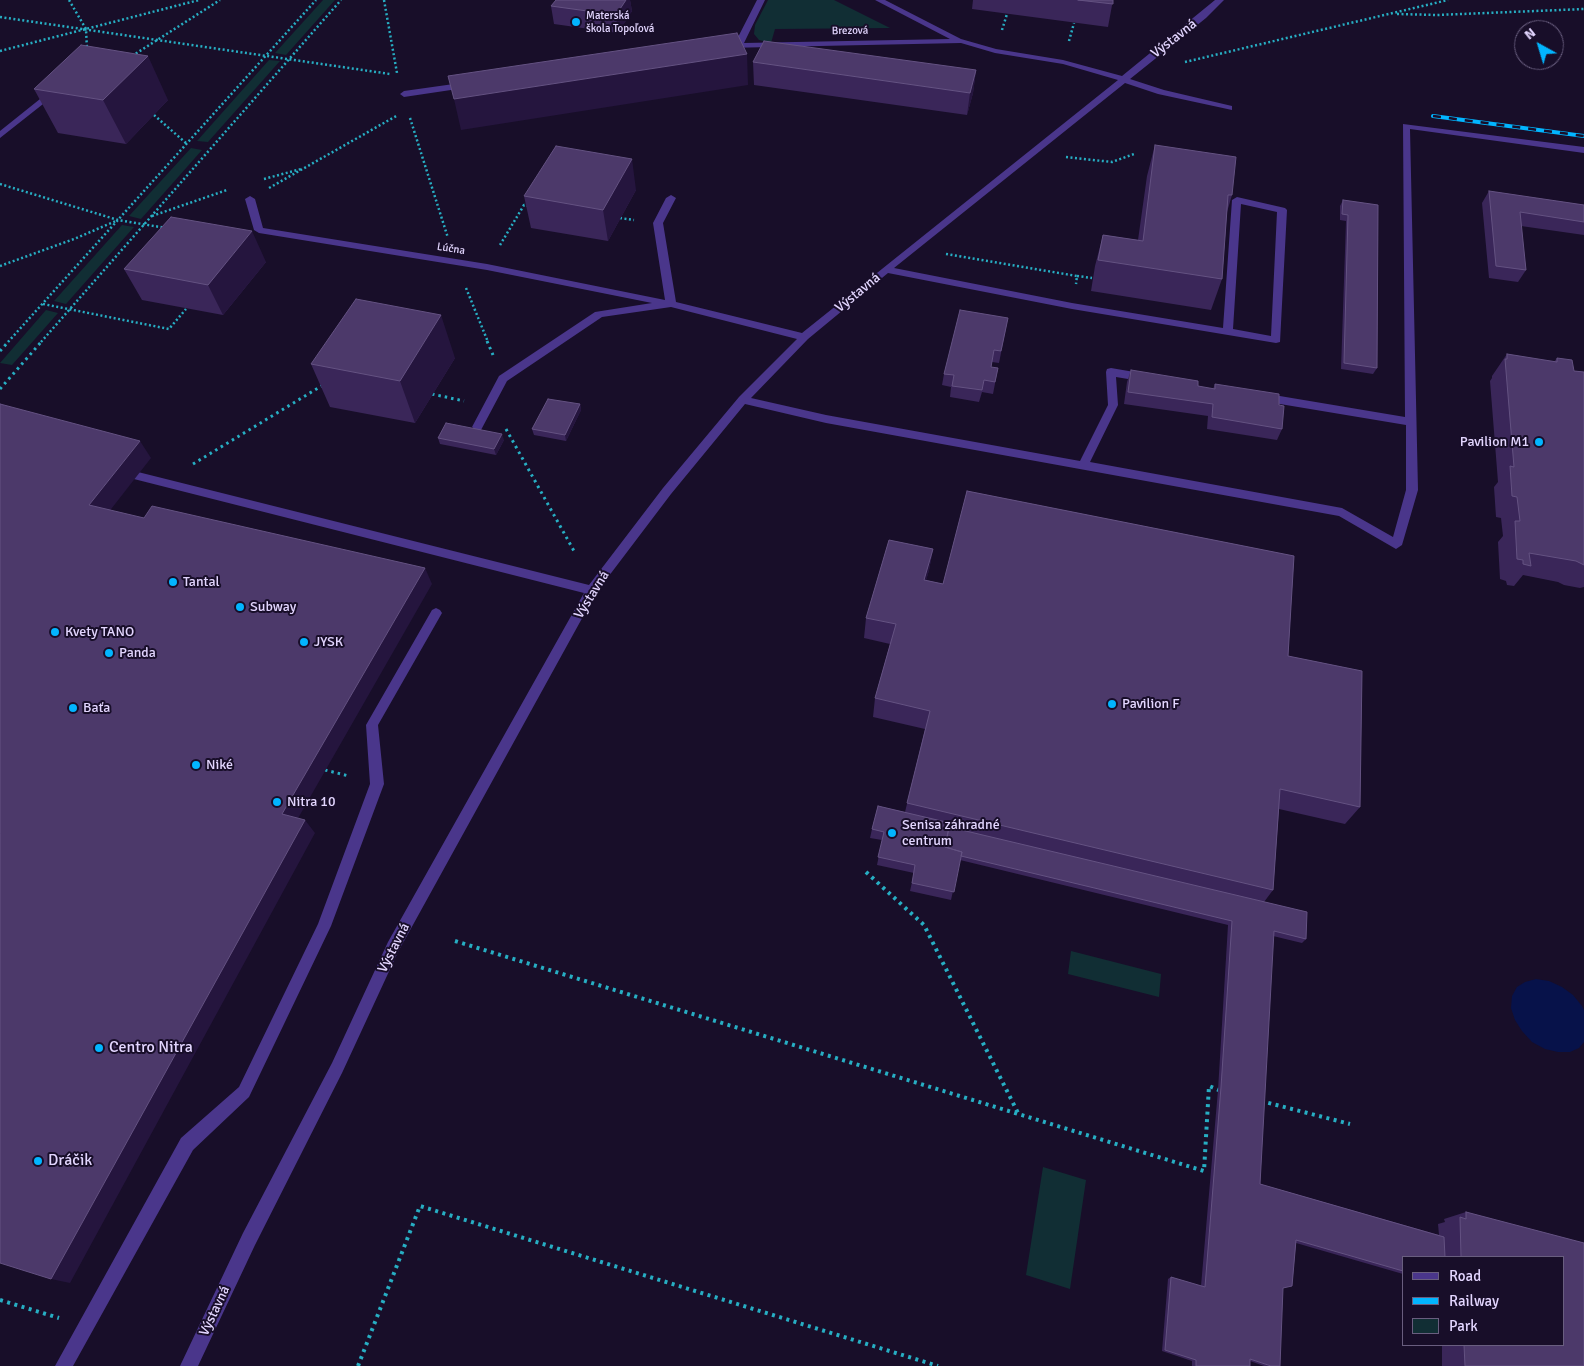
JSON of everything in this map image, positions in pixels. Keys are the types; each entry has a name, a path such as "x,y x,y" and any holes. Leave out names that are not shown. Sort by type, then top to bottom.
{"street":[{"path":"739,44 761,0"},
{"name":"Brezová","path":"879,0 961,41 995,51 1072,64 1161,92 1229,108"},
{"name":"Výstavná","path":"189,1366 249,1240 337,1068 393,947 592,590 666,491 744,400 804,337 1203,16 1220,0"},
{"name":"Brezová","path":"721,47 739,44 961,41"},
{"path":"404,94 478,83"},
{"path":"0,135 64,86"},
{"path":"744,400 826,419 1342,512 1396,545 1412,490 1406,126 1584,150"},
{"path":"671,198 658,223 671,304"},
{"name":"Lúčna","path":"250,199 259,230 486,268 671,304 804,337"},
{"path":"887,270 1072,306 1276,340 1282,210 1237,200 1228,331"},
{"name":"Lúčna","path":"477,427 503,380 599,314 671,304"},
{"path":"1083,464 1113,405 1111,372 1159,380"},
{"path":"1255,396 1410,422"},
{"path":"109,469 512,572 592,590"},
{"path":"64,1366 187,1144 244,1092 324,926 377,784 372,725 436,613"}],"path":[{"path":"64,86 86,72 86,29 69,0"},
{"path":"0,50 200,0"},
{"path":"127,60 220,0"},
{"path":"0,351 316,0"},
{"path":"0,389 341,0"},
{"path":"0,17 397,75 384,0"},
{"path":"1182,63 1448,0"},
{"path":"1392,13 1437,15 1584,9"},
{"path":"154,115 186,144"},
{"path":"250,199 399,115"},
{"path":"1063,157 1112,162 1134,154"},
{"path":"0,184 118,220 172,229"},
{"path":"486,268 524,206 533,207"},
{"path":"0,266 74,239 118,220"},
{"path":"1077,276 1092,278"},
{"path":"42,304 169,329 186,309"},
{"path":"192,465 328,382"},
{"path":"491,401 574,550"},
{"path":"866,872 924,925 1019,1115"},
{"path":"455,941 1204,1171 1209,1086 1227,1093"},
{"path":"1256,1100 1350,1124"},
{"path":"358,1366 420,1206 938,1366"},
{"path":"0,1300 87,1326"}],"green space":[{"path":"323,0 335,0 286,55 275,53"},
{"path":"768,0 834,0 890,28 775,29 771,43 759,40 754,34 755,25"},
{"path":"269,60 280,61 208,142 197,141"},
{"path":"191,148 202,150 141,219 129,216"},
{"path":"122,225 134,227 66,304 54,301"},
{"path":"46,310 58,313 12,365 0,363"},
{"path":"1071,951 1161,974 1159,997 1068,974"},
{"path":"1043,1167 1086,1180 1070,1289 1026,1275"}],"shaded area":[{"path":"1536,979 1549,981 1562,987 1573,995 1582,1006 1584,1010 1584,1042 1579,1048 1570,1052 1545,1049 1532,1042 1515,1020 1511,1008 1512,996 1517,987 1525,982"}],"building":[{"path":"556,0 626,0 616,15 551,6"},
{"path":"1078,0 1113,0 1113,4"},
{"path":"737,33 747,54 454,99 448,76"},
{"path":"764,41 976,70 970,93 753,62"},
{"path":"81,45 148,56 103,100 34,89"},
{"path":"1155,145 1236,157 1232,195 1228,195 1222,279 1098,260 1103,235 1143,241"},
{"path":"556,146 632,159 603,210 524,196"},
{"path":"1489,191 1584,205 1584,222 1520,212 1526,270 1496,266"},
{"path":"1343,200 1378,205 1377,368 1344,363 1348,215 1342,214"},
{"path":"171,217 252,231 208,285 124,269"},
{"path":"356,299 441,315 400,381 311,364"},
{"path":"960,310 1008,318 1001,351 994,350 991,367 998,368 995,382 984,380 982,390 952,386 954,375 944,374"},
{"name":"Pavilion M1","path":"1507,354 1557,362 1557,358 1572,360 1574,371 1584,372 1584,565 1576,561 1529,553 1531,566 1523,564 1523,560 1517,559 1515,521 1520,521 1517,497 1512,496 1510,466 1514,467 1505,359 1507,359"},
{"path":"1131,370 1198,381 1198,386 1215,389 1215,384 1279,394 1279,405 1284,406 1282,429 1212,417 1213,404 1128,392"},
{"path":"548,399 580,404 565,435 532,429"},
{"name":"Centro Nitra","path":"0,404 140,441 89,505 144,518 152,506 425,568 282,814 305,820 51,1279 0,1263"},
{"path":"446,423 502,434 494,449 438,438"},
{"name":"Pavilion F","path":"967,491 1294,556 1288,656 1362,671 1360,807 1280,789 1273,890 907,803 930,711 875,698 896,624 866,618 889,540 933,549 924,580 943,584"},
{"path":"878,806 950,823 945,847 962,852 954,892 912,883 915,865 878,857 884,832 872,829"},
{"path":"949,827 1307,912 1306,939 1274,931 1260,1184 1444,1237 1445,1256 1402,1256 1402,1271 1296,1240 1292,1286 1283,1288 1280,1366 1271,1366 1250,1359 1250,1366 1196,1366 1196,1360 1165,1350 1171,1277 1205,1287 1232,921 961,856 962,852 945,847"},
{"path":"1466,1212 1584,1243 1584,1366 1465,1366 1464,1346 1564,1346 1564,1256 1461,1256 1460,1217 1466,1219"}],"railway":[{"path":"1433,116 1584,136"}],"place":[{"name":"Materská škola Topoľová","path":"576,22"},
{"name":"Pavilion M1","path":"1539,442"},
{"name":"Tantal","path":"173,582"},
{"name":"Subway","path":"240,607"},
{"name":"Kvety TANO","path":"55,632"},
{"name":"JYSK","path":"304,642"},
{"name":"Panda","path":"109,653"},
{"name":"Pavilion F","path":"1112,704"},
{"name":"Baťa","path":"73,708"},
{"name":"Niké","path":"196,765"},
{"name":"Nitra 10","path":"277,802"},
{"name":"Senisa záhradné centrum","path":"892,833"},
{"name":"Centro Nitra","path":"99,1048"},
{"name":"Dráčik","path":"38,1161"}]}
